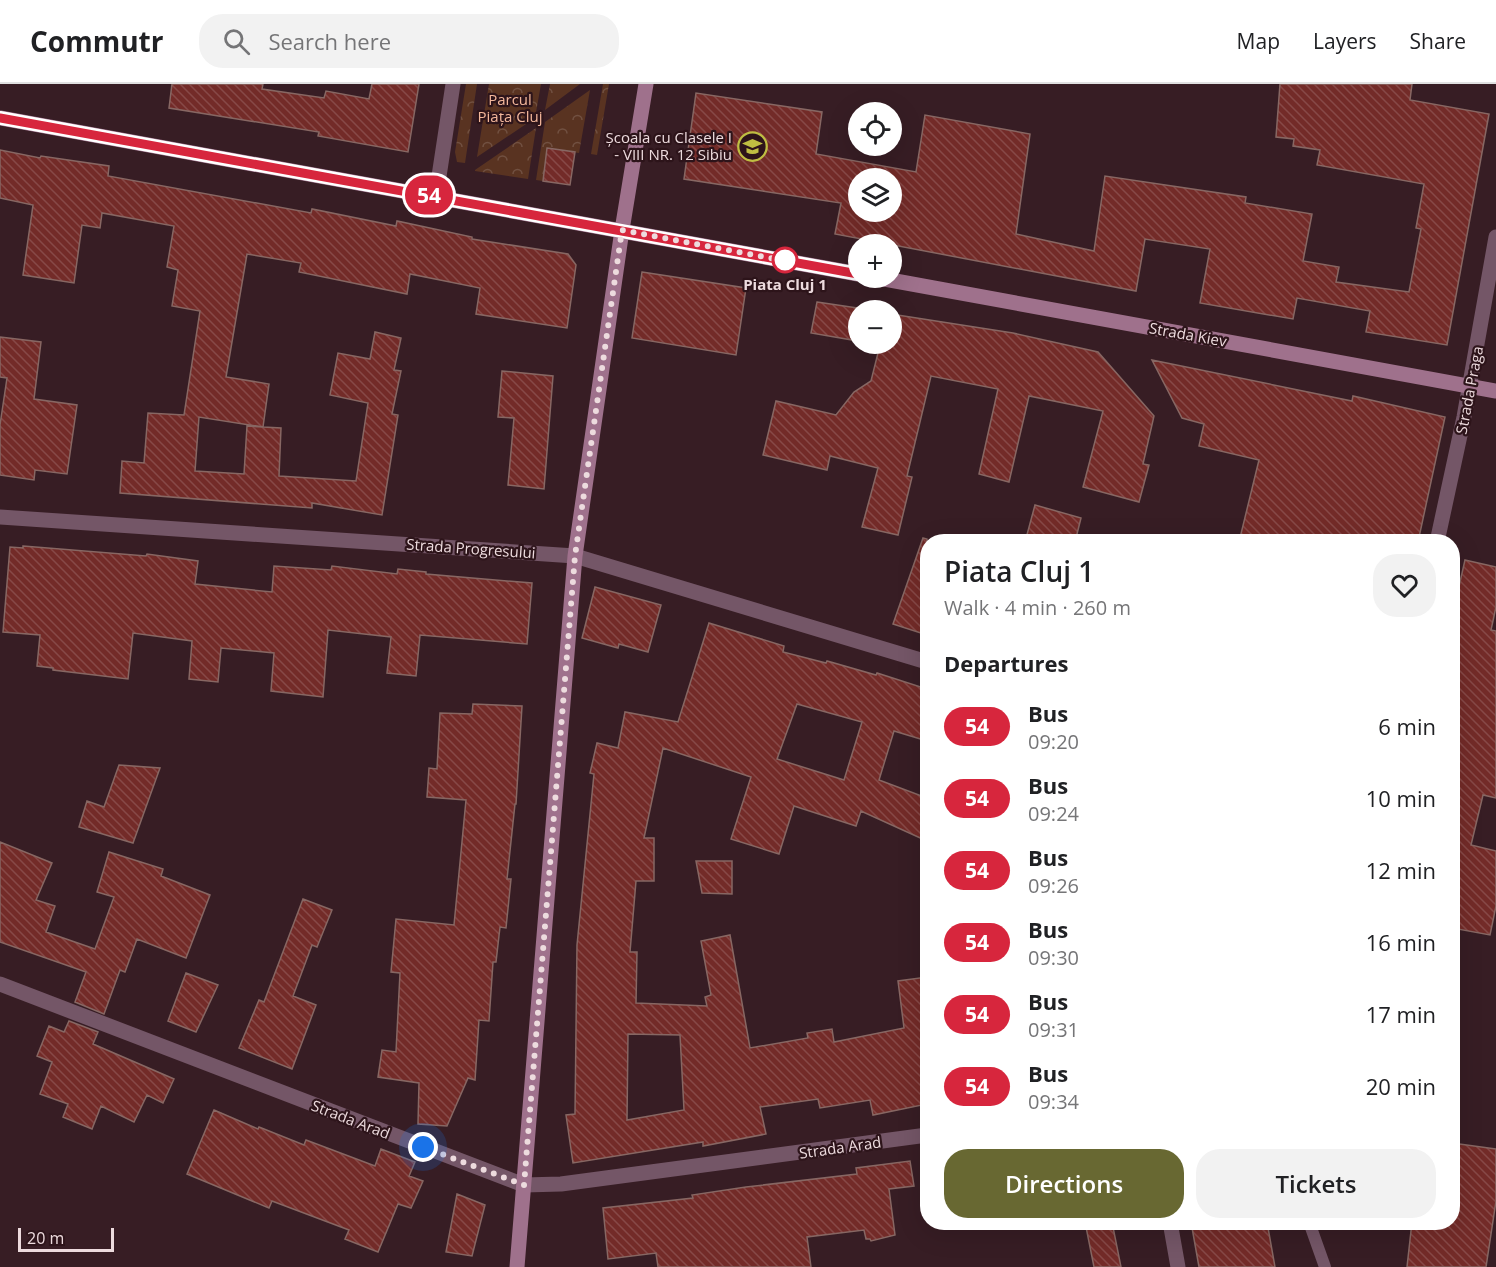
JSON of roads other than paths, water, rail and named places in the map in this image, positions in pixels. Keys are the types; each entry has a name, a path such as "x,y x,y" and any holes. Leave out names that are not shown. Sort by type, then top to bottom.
{"street":[{"path":"436,196 453,84"},
{"path":"517,1267 575,556 622,230 646,84"},
{"path":"0,118 848,272"},
{"name":"Strada Praga","path":"1439,534 1470,385 1496,237"},
{"name":"Strada Kiev","path":"902,282 1496,391"},
{"name":"Strada Progresului","path":"0,518 575,556 920,660"},
{"name":"Strada Arad","path":"0,984 524,1185 561,1184 920,1136"},
{"path":"1171,1230 1178,1267"}],"lane":[{"path":"1312,1230 1325,1267"}],"place":[{"name":"Școala cu Clasele I - VIII NR. 12 Sibiu","path":"753,146"},
{"name":"Piata Cluj 1","path":"785,260"}],"park label":[{"name":"Parcul Piața Cluj","path":"510,108"}]}
